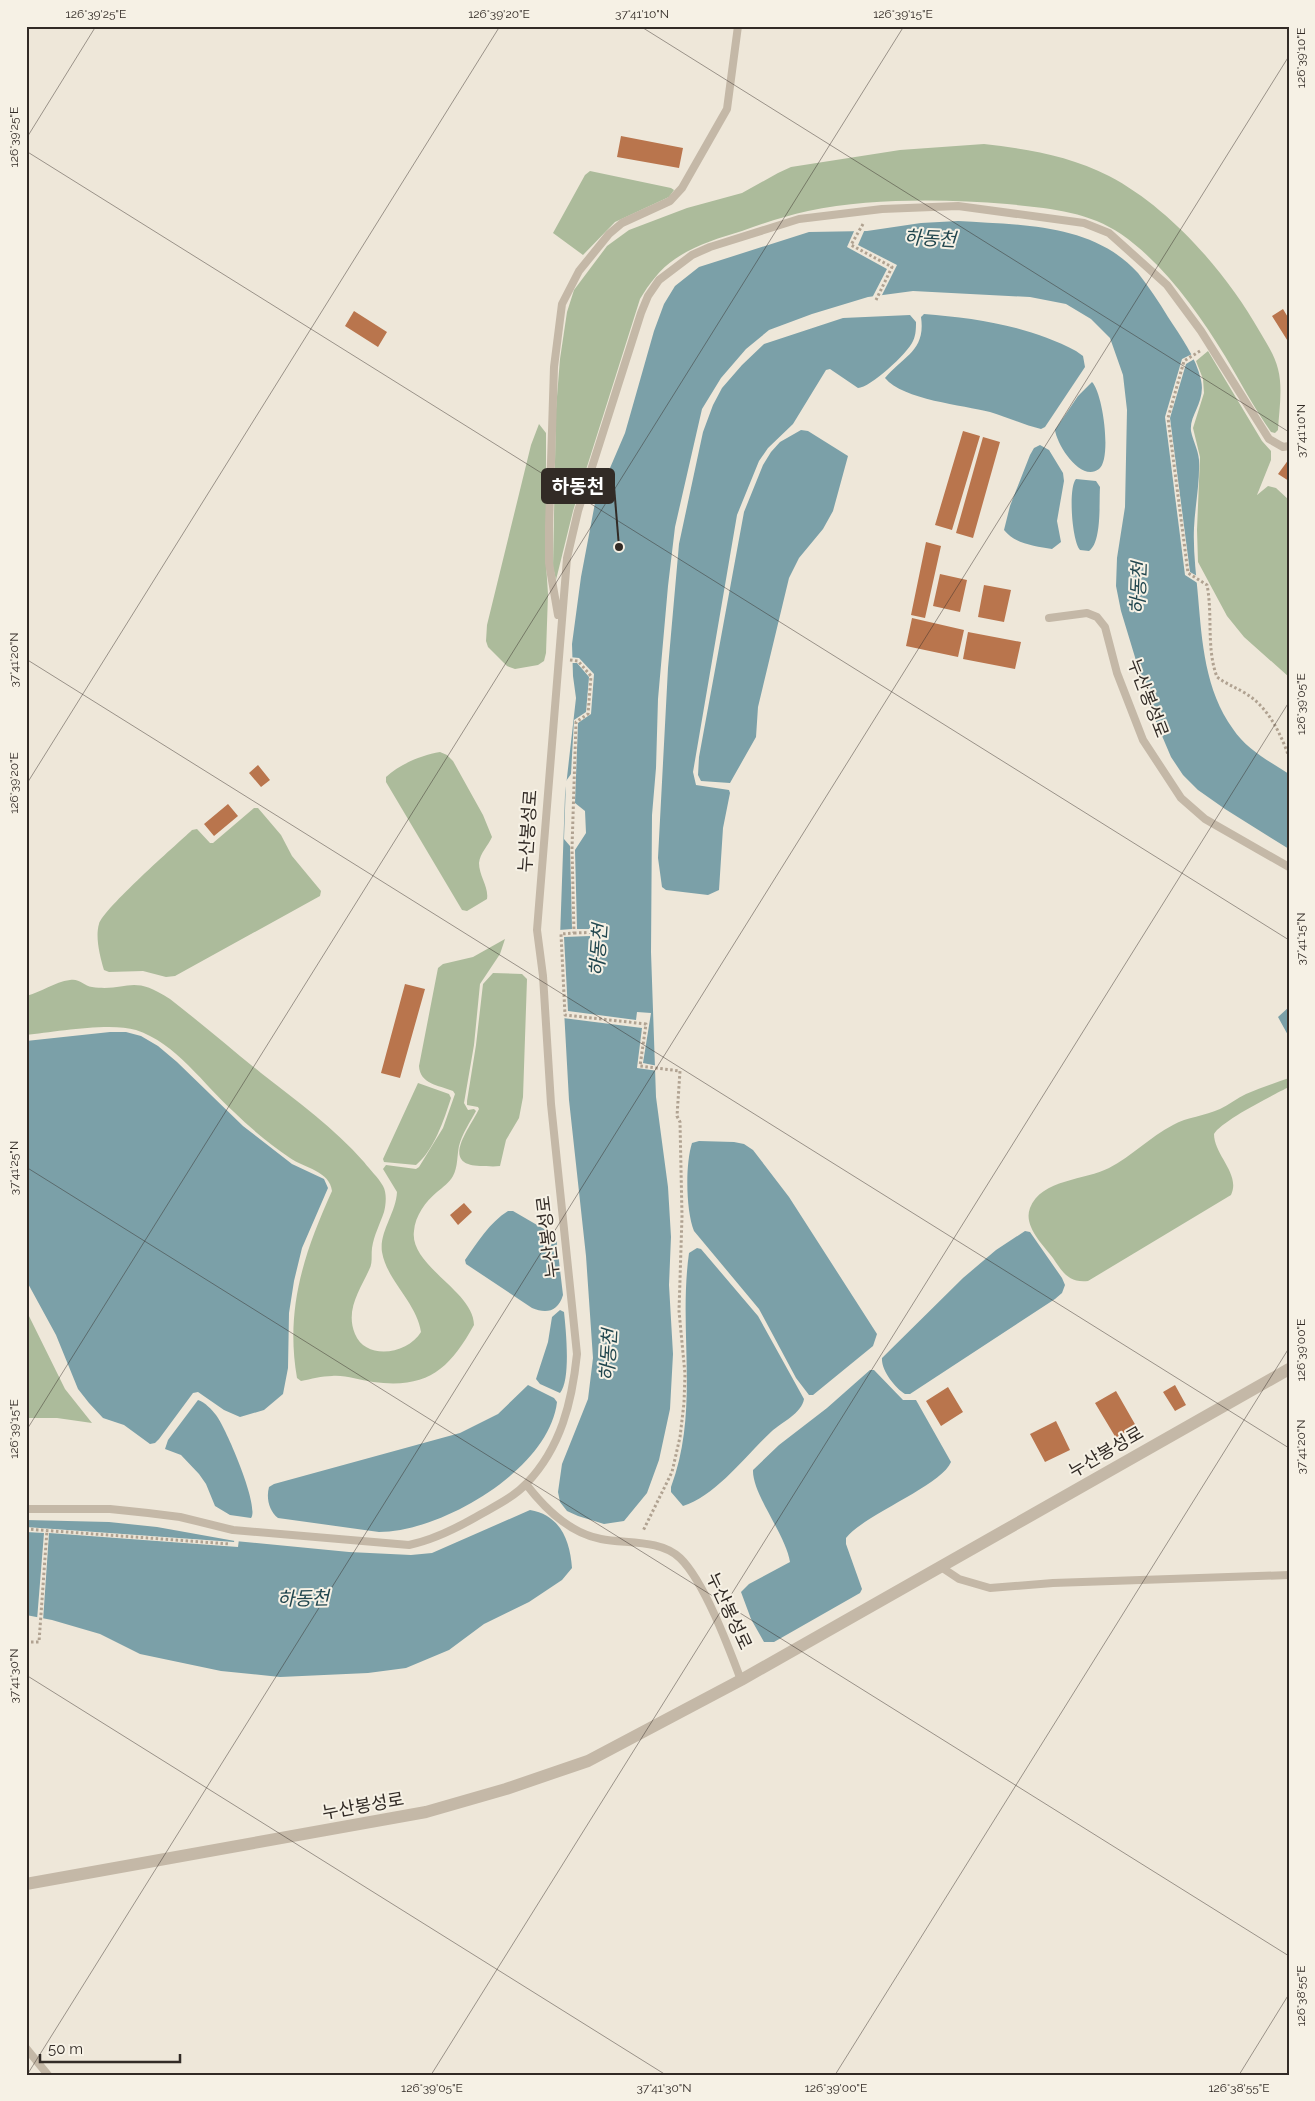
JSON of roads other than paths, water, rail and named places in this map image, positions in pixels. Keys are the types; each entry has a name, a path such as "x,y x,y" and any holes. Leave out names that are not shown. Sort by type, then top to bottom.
{"street":[{"name":"누산봉성로","path":"26,1884 426,1812 506,1789 588,1761 741,1680 1289,1369"}],"lane":[{"path":"560,624 551,582 549,526 554,367 562,304 579,271 609,234 622,223 670,201 682,188 727,109 738,26"},
{"name":"누산봉성로","path":"741,1680 724,1636 690,1569 670,1551 637,1542 600,1539 573,1529 549,1511 526,1484 544,1462 558,1438 573,1387 577,1354 551,1104 544,976 537,930 544,858 560,624 567,558 578,510 648,296 659,280 680,263 710,247 799,220 870,210 958,206 1084,223 1109,233 1166,285 1201,331 1269,439 1283,447 1289,446"},
{"name":"누산봉성로","path":"1049,618 1087,613 1097,617 1105,626 1118,672 1143,740 1180,798 1205,818 1289,867"},
{"path":"26,1509 110,1509 148,1512 180,1517 233,1530 390,1545 409,1545 437,1537 467,1522 500,1503 526,1484"},
{"path":"941,1567 959,1579 976,1586 990,1588 1053,1583 1289,1575"},
{"path":"26,2048 48,2075"}],"water":[{"path":"958,221 1030,226 1077,236 1099,244 1120,257 1138,273 1192,355 1199,372 1202,388 1200,402 1192,419 1191,431 1199,460 1194,545 1201,631 1206,665 1216,698 1238,736 1258,754 1289,774 1289,849 1225,809 1198,790 1183,775 1171,757 1151,710 1121,611 1116,586 1117,558 1125,507 1127,410 1123,375 1110,338 1091,319 1066,304 1030,297 913,291 868,297 812,314 769,330 746,349 721,378 702,409 675,527 658,699 656,768 652,815 651,952 656,1097 668,1187 671,1237 669,1285 673,1354 670,1409 659,1460 647,1493 624,1521 604,1524 567,1511 560,1502 558,1492 562,1464 588,1399 593,1358 586,1256 569,1100 560,938 565,795 576,698 572,644 581,577 595,503 625,433 654,331 664,304 675,286 699,267 809,232 867,231 921,223"},
{"path":"924,314 983,321 1040,335 1076,351 1083,356 1085,367 1045,427 1041,429 990,412 919,397 905,392 885,378 917,345 922,328 921,317"},
{"path":"910,315 916,322 915,336 910,346 897,361 871,382 858,388 830,369 826,370 793,424 768,448 759,461 737,515 693,772 696,785 729,790 730,793 723,828 719,890 708,895 666,890 662,887 658,858 668,668 679,544 703,432 713,405 722,388 764,344 843,318"},
{"path":"1092,382 1100,399 1105,453 1103,463 1099,469 1092,472 1078,467 1071,460 1060,444 1055,430 1078,396"},
{"path":"801,430 808,431 848,456 833,511 823,529 799,558 789,578 758,707 756,737 730,783 701,781 698,775 699,757 744,512 763,465 771,452 780,442"},
{"path":"1040,445 1049,450 1063,473 1064,481 1057,521 1061,542 1052,549 1020,541 1004,530 1010,506 1030,455 1034,448"},
{"path":"1076,479 1096,481 1100,487 1098,531 1093,546 1089,551 1080,550 1073,526 1072,493"},
{"path":"1289,1007 1289,1037 1278,1017"},
{"path":"126,1032 141,1036 158,1046 243,1126 292,1164 324,1179 328,1188 302,1248 294,1281 289,1313 288,1368 283,1394 264,1410 240,1417 224,1410 198,1392 193,1393 159,1439 155,1443 150,1444 124,1425 103,1418 78,1389 56,1335 26,1280 26,1041"},
{"path":"699,1141 734,1142 744,1144 753,1150 789,1197 877,1334 873,1346 813,1395 809,1395 796,1378 759,1309 694,1231 689,1212 687,1175 692,1143"},
{"path":"508,1211 513,1211 556,1236 563,1295 558,1305 551,1310 542,1311 532,1308 466,1264 465,1260 484,1233"},
{"path":"1025,1231 1030,1232 1062,1278 1065,1285 1062,1293 910,1394 905,1394 901,1391 886,1373 882,1358 963,1278 996,1250"},
{"path":"697,1248 701,1249 758,1316 804,1399 795,1413 772,1431 719,1484 695,1501 683,1506 671,1492 671,1487 680,1458 687,1400 686,1283 689,1253"},
{"path":"560,1310 564,1312 567,1366 566,1377 560,1393 540,1384 536,1379 548,1342 552,1317"},
{"path":"870,1370 874,1370 903,1400 916,1400 951,1462 933,1481 869,1519 846,1538 846,1544 862,1589 860,1593 774,1642 764,1642 751,1619 741,1592 749,1584 790,1562 787,1551 758,1491 753,1470 779,1445 827,1408"},
{"path":"528,1385 554,1398 557,1402 550,1427 535,1451 514,1473 460,1509 432,1521 404,1529 379,1532 278,1518 270,1508 268,1491 269,1487 274,1484 460,1433 498,1414"},
{"path":"198,1400 206,1404 214,1413 227,1435 247,1484 251,1499 251,1518 230,1515 215,1506 206,1484 199,1474 181,1455 165,1449 168,1440"},
{"path":"530,1510 549,1517 562,1530 569,1548 572,1568 562,1580 529,1602 484,1624 449,1650 406,1668 368,1673 280,1677 221,1671 140,1654 100,1634 52,1620 26,1615 26,1520 109,1522 157,1527 235,1541 349,1552 411,1555 432,1553"}],"place":[{"name":"하동천","path":"619,547"}]}
